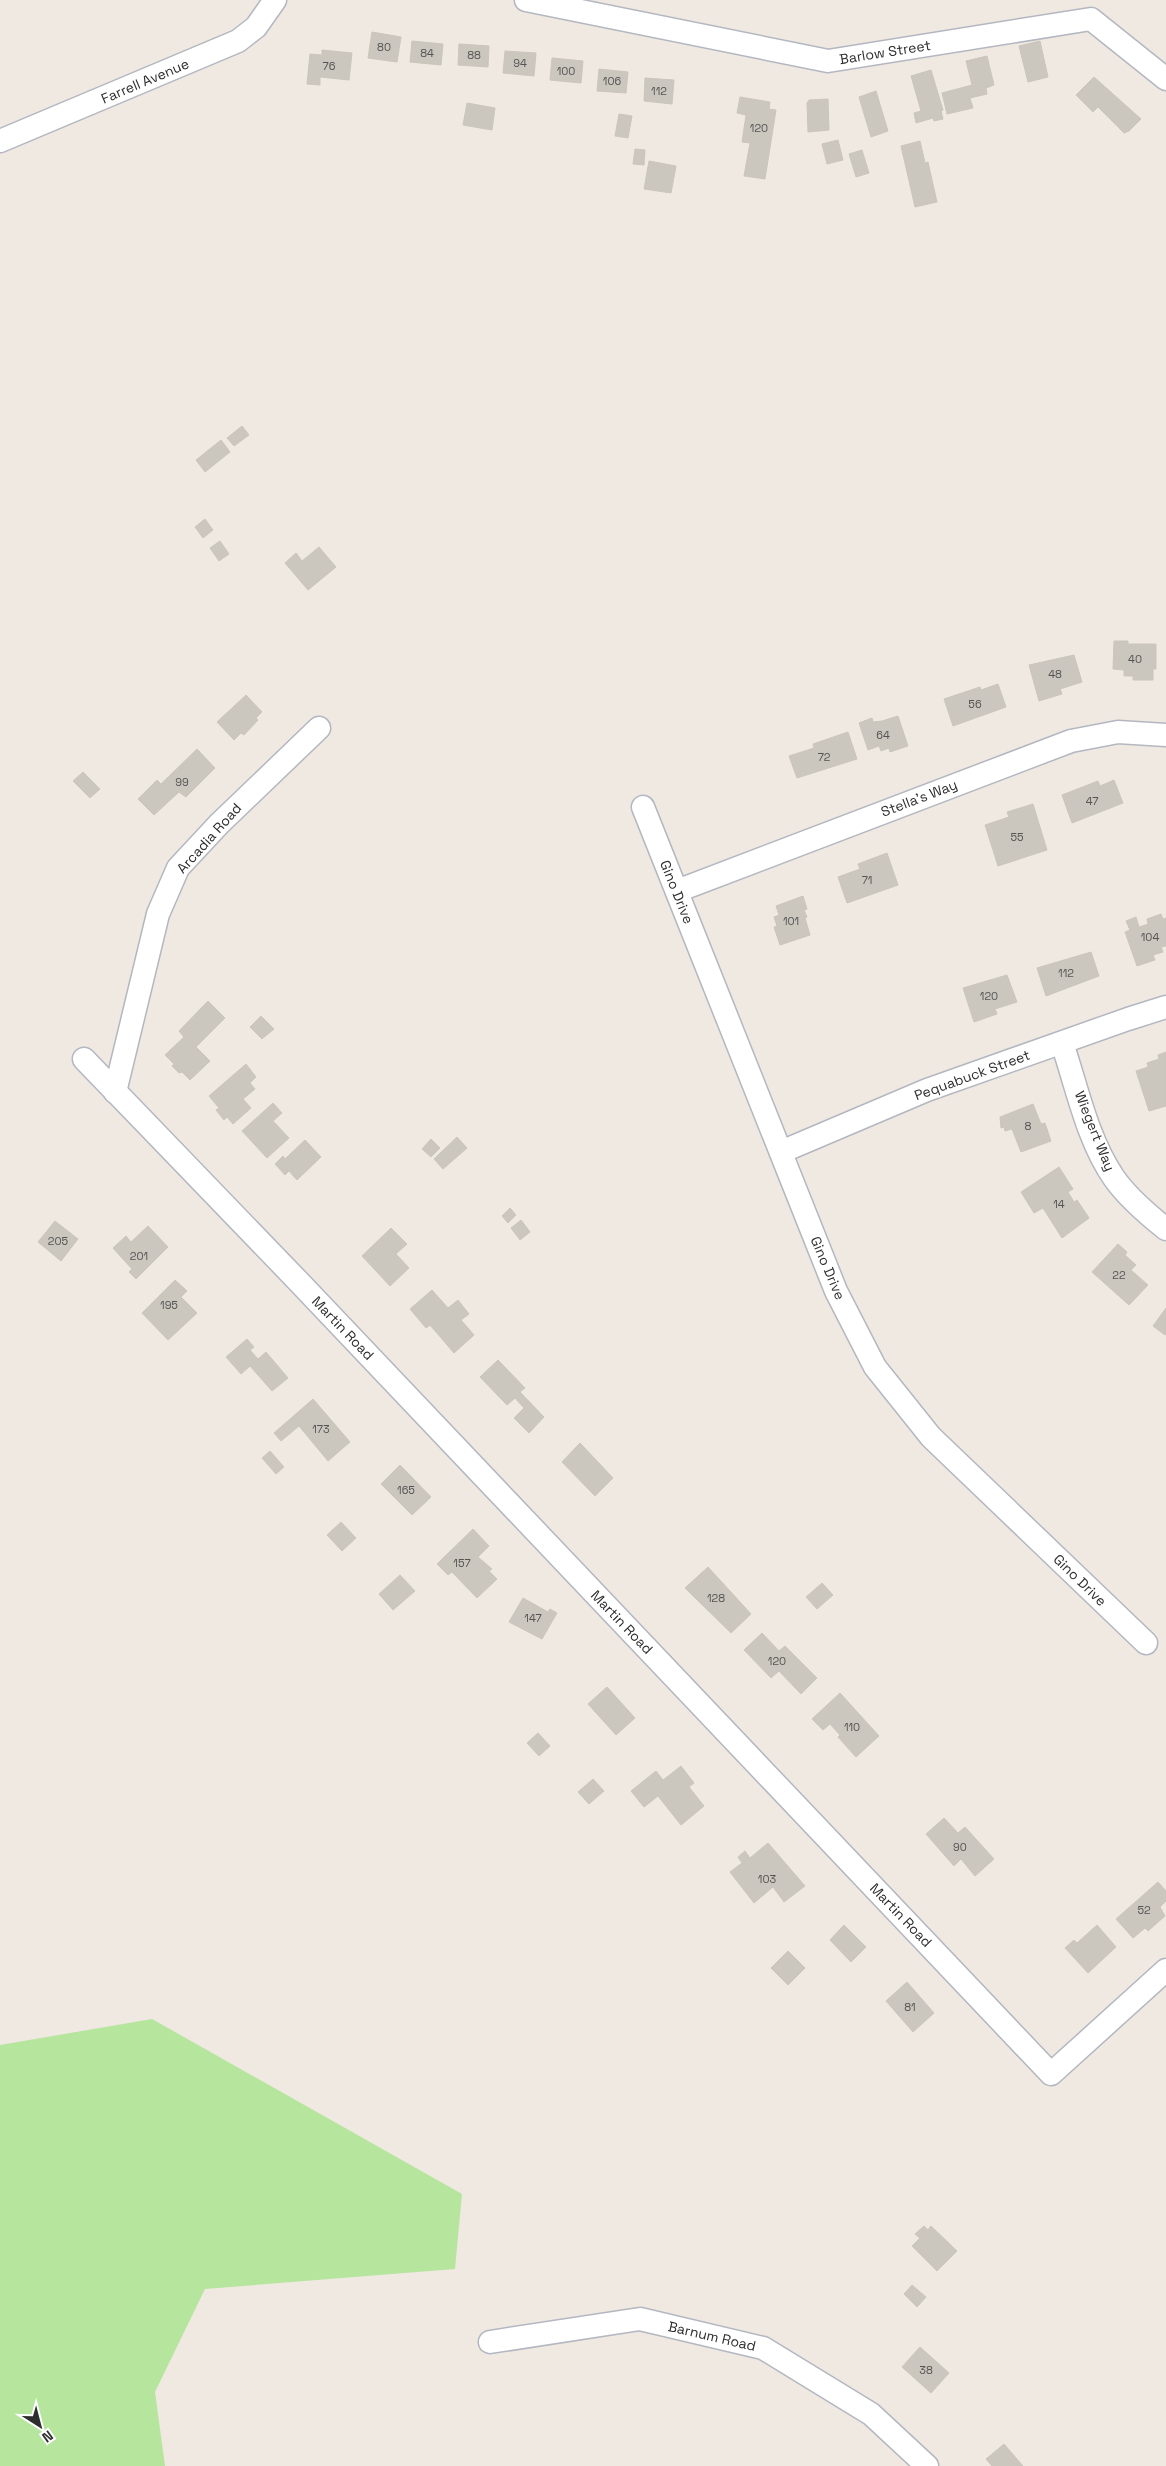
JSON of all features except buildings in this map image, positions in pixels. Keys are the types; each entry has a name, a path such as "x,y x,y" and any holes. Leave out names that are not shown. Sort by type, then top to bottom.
{"street":[{"name":"Farrell Avenue","path":"0,141 238,40 256,27 275,0"},
{"name":"Barlow Street","path":"526,0 828,61 1092,19 1166,79"},
{"name":"Arcadia Road","path":"116,1092 158,914 178,868 226,817 319,728"},
{"name":"Stella's Way","path":"677,891 1071,741 1118,732 1166,735"},
{"name":"Gino Drive","path":"643,808 836,1291 876,1367 931,1437 1146,1643"},
{"name":"Pequabuck Street","path":"781,1152 926,1090 1166,1008"},
{"name":"Wiegert Way","path":"1062,1042 1094,1138 1108,1168 1126,1193 1166,1228"},
{"name":"Martin Road","path":"84,1059 1051,2074 1166,1970"},
{"name":"Barnum Road","path":"490,2342 640,2319 763,2348 871,2414 927,2466"}],"green space":[{"path":"152,2019 462,2194 455,2269 205,2289 155,2392 165,2466 0,2466 0,2045"}]}
